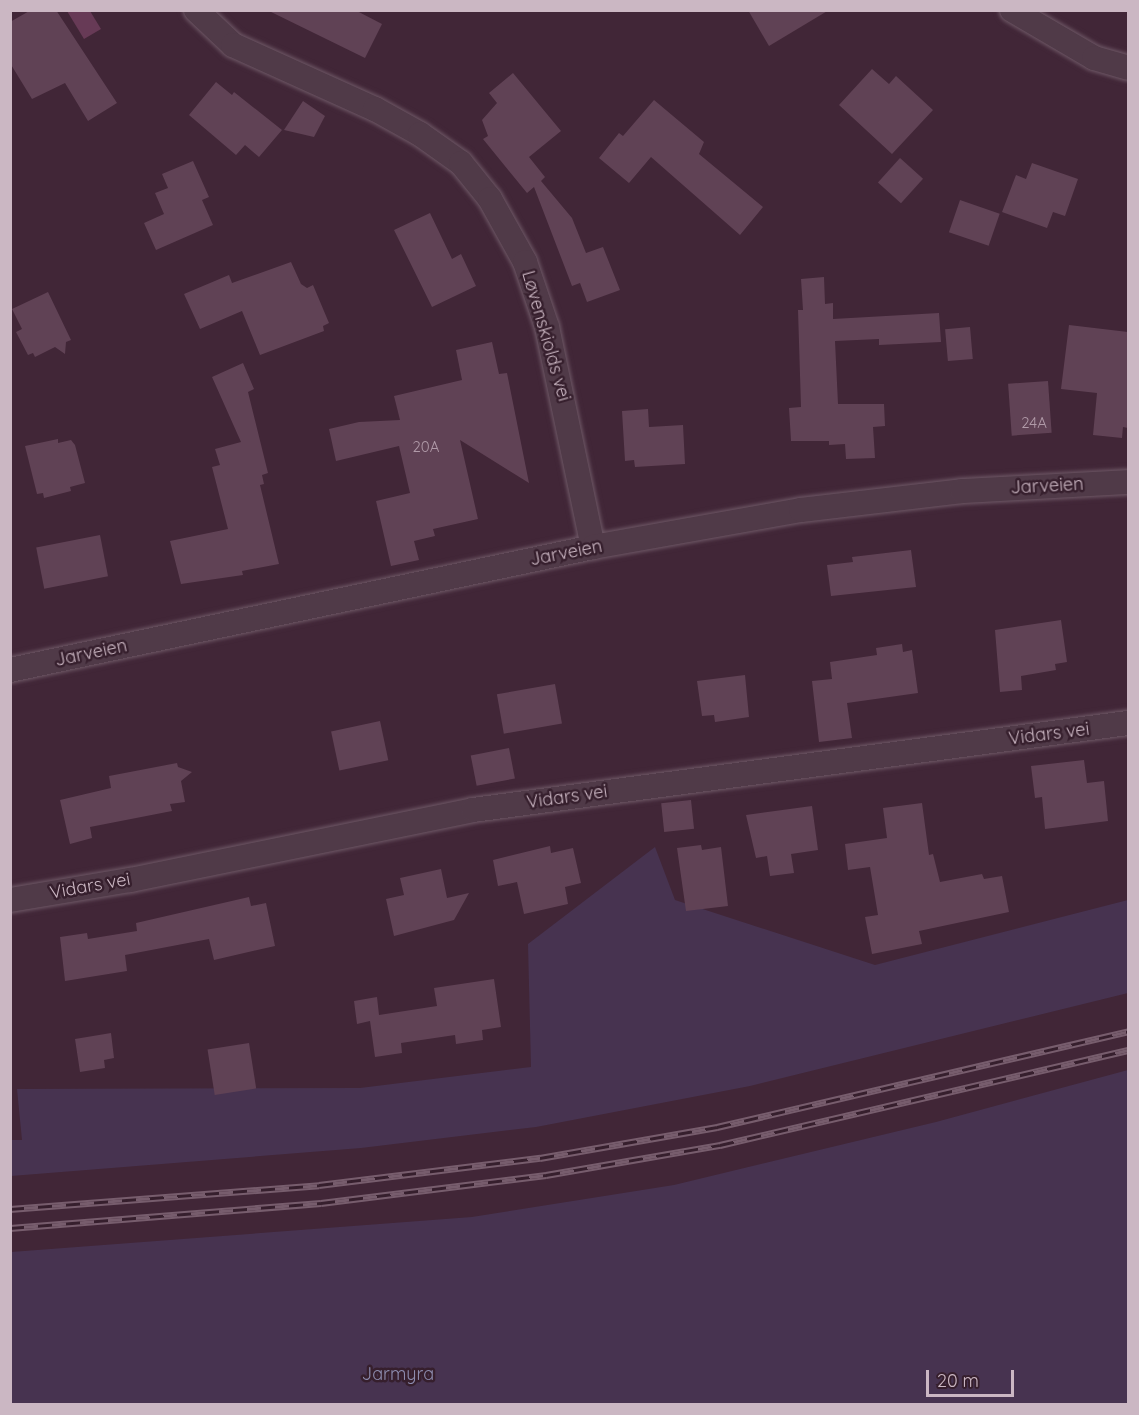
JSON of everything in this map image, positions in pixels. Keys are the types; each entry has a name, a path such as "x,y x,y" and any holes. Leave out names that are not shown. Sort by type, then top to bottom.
{"street":[{"name":"Løvenskiolds vei","path":"196,10 233,45 375,109 420,134 461,163 490,199 525,262 547,327 593,547"},
{"path":"1012,10 1094,58 1128,68"},
{"name":"Jarveien","path":"10,670 593,547 801,510 950,492 1128,482"},
{"name":"Vidars vei","path":"10,900 130,880 473,810 1128,723"}],"green space":[{"path":"655,847 675,900 875,965 1128,900 1128,993 750,1086 536,1127 361,1148 11,1176 11,1140 22,1140 17,1089 360,1088 531,1067 528,944"},
{"name":"Jarmyra","path":"1128,1070 1128,1404 11,1404 11,1252 472,1217 674,1185 936,1122"}],"shaded area":[{"path":"67,11 90,11 101,29 84,39"}],"building":[{"path":"31,10 56,10 117,103 88,121 65,83 32,99 10,63 10,22"},
{"path":"267,10 355,10 382,24 365,58"},
{"path":"748,10 829,10 769,46"},
{"path":"872,69 889,84 896,76 933,110 892,154 839,105"},
{"path":"513,73 561,131 529,157 545,177 541,181 572,218 586,253 603,247 620,290 587,302 580,283 572,286 534,187 527,193 483,139 488,136 482,120 497,103 489,93"},
{"path":"216,82 232,95 234,92 282,130 259,157 245,145 236,155 189,115"},
{"path":"654,100 704,142 699,154 763,207 740,235 651,157 629,183 599,158 619,133 623,136"},
{"path":"303,101 325,116 314,137 284,130"},
{"path":"900,158 923,179 901,203 878,183"},
{"path":"193,161 209,197 202,200 213,225 156,250 144,223 164,214 155,193 168,188 162,174"},
{"path":"1032,163 1078,179 1065,216 1053,212 1047,228 1002,212 1016,175 1026,179"},
{"path":"960,200 1000,214 989,246 949,232"},
{"path":"430,213 452,259 461,254 476,286 432,307 394,230"},
{"path":"291,262 301,284 307,288 313,285 329,323 323,326 324,331 260,355 242,311 200,329 184,294 229,275 232,283"},
{"path":"824,277 825,304 833,303 833,319 939,313 941,342 879,345 879,339 835,341 838,404 884,404 885,426 873,427 875,458 846,459 845,444 829,445 829,441 791,441 789,408 801,407 798,310 803,310 801,279"},
{"path":"48,292 71,340 66,342 65,354 55,347 35,357 33,353 28,355 16,332 22,329 12,309"},
{"path":"1069,325 1128,332 1128,428 1123,427 1122,438 1093,435 1097,393 1061,389"},
{"path":"970,327 973,359 948,361 945,329"},
{"path":"492,342 499,374 507,373 529,483 460,440 478,519 433,529 435,536 414,541 419,560 391,566 376,501 410,493 399,446 336,461 329,429 359,422 400,420 394,396 462,380 456,350"},
{"path":"243,363 254,389 248,392 268,473 262,475 264,484 260,485 279,564 242,571 243,575 181,584 170,541 228,529 212,467 220,465 215,449 241,442 212,377"},
{"path":"1048,381 1052,433 1012,436 1008,384"},
{"path":"648,409 649,427 683,425 685,464 635,467 634,460 625,461 622,411"},
{"path":"58,439 58,443 71,440 75,445 85,483 70,487 71,491 44,498 43,493 37,494 25,446"},
{"path":"100,535 108,576 44,589 36,547"},
{"path":"911,550 916,587 831,596 827,565 853,562 852,557"},
{"path":"1061,620 1067,662 1055,664 1056,670 1021,676 1022,690 1000,692 995,630"},
{"path":"902,644 903,652 912,650 918,693 847,703 852,738 819,742 812,681 832,679 830,662 877,655 876,648"},
{"path":"745,675 749,717 715,722 714,715 702,716 697,681"},
{"path":"555,684 562,723 504,734 497,694"},
{"path":"380,721 388,760 339,771 331,731"},
{"path":"509,748 515,778 477,786 471,755"},
{"path":"1084,760 1087,783 1104,781 1108,821 1045,829 1042,797 1035,798 1031,766"},
{"path":"177,763 178,767 192,772 181,781 185,802 170,804 172,811 90,827 92,838 70,844 60,800 111,788 109,776"},
{"path":"691,800 694,829 664,832 661,803"},
{"path":"922,803 929,855 933,854 940,882 982,874 984,879 1002,876 1009,912 919,931 922,944 872,954 865,917 878,915 870,867 848,870 845,844 887,838 883,808"},
{"path":"812,806 818,850 791,854 794,873 770,876 767,856 756,858 746,815"},
{"path":"701,845 702,850 721,847 728,906 686,911 677,848"},
{"path":"550,846 551,853 573,848 581,883 565,887 568,904 524,914 517,882 498,886 493,860"},
{"path":"441,869 447,898 469,893 454,920 394,936 386,899 404,895 400,878"},
{"path":"249,897 251,906 266,903 275,946 214,960 209,939 125,955 127,971 65,981 60,937 87,933 88,939 137,931 136,923"},
{"path":"494,979 501,1027 482,1030 483,1040 456,1044 455,1035 401,1043 402,1053 375,1057 370,1021 357,1024 354,1001 377,997 379,1015 437,1006 434,988"},
{"path":"111,1033 114,1058 104,1060 105,1068 80,1072 75,1039"},
{"path":"249,1043 256,1088 215,1095 208,1050"}],"railway":[{"path":"10,1209 319,1185 540,1158 717,1127 1128,1031"},
{"path":"10,1228 321,1203 546,1175 720,1145 1128,1050"}]}
